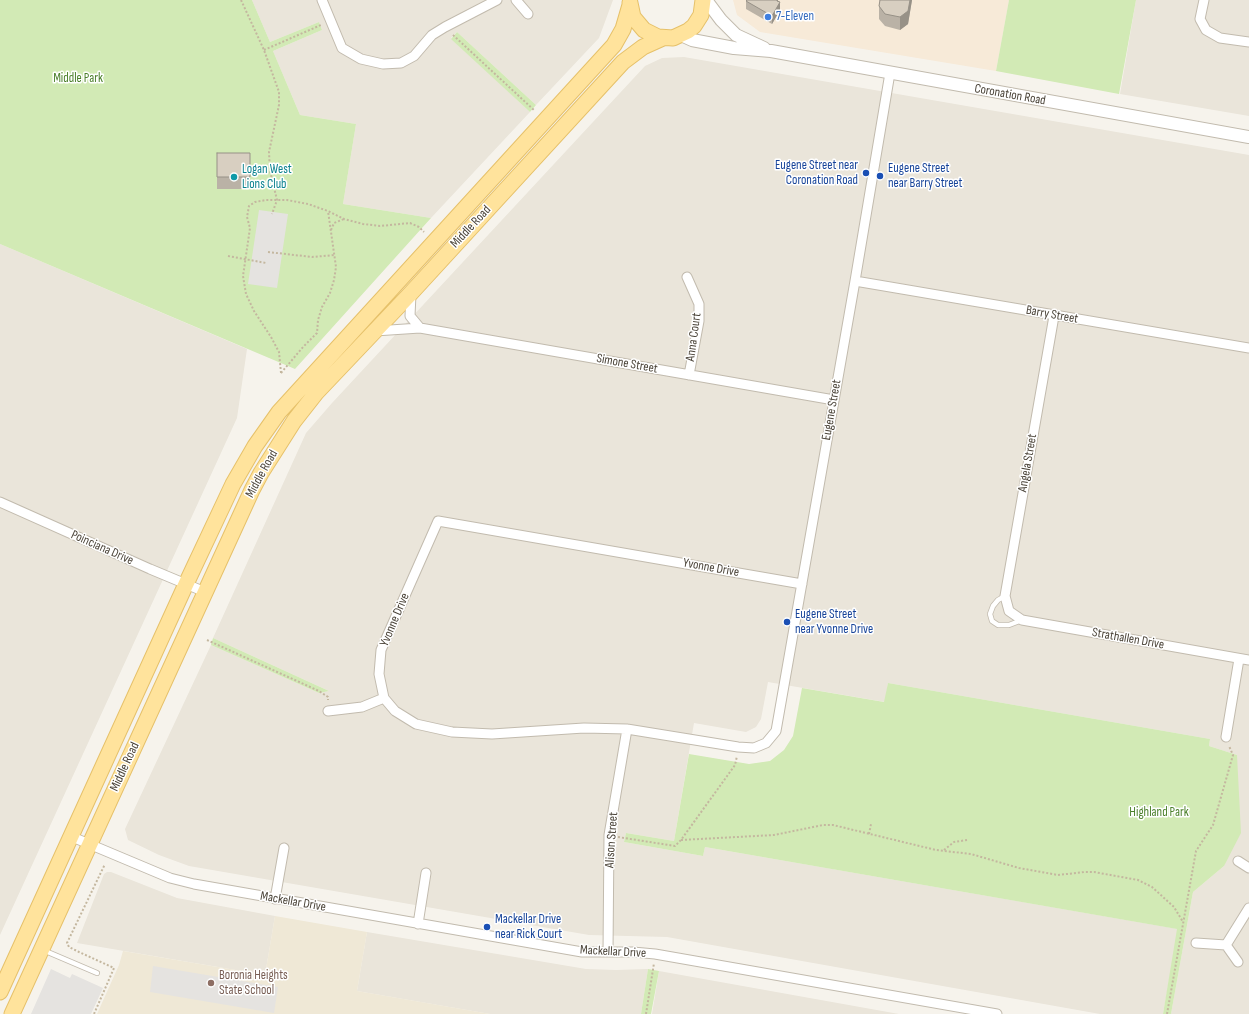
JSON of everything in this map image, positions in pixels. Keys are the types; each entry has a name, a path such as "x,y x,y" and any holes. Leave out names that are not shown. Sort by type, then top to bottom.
{"main road":[{"path":"681,35 688,31 698,21 703,10 704,0"},
{"path":"630,3 633,17 640,26 649,34 663,38"},
{"name":"Middle Road","path":"0,992 186,584 233,484 255,446 279,412 614,46 623,29 630,3"},
{"name":"Middle Road","path":"12,1014 261,473 286,434 316,393 411,293 623,62 643,47 663,38 673,38 681,35"}],"street":[{"path":"322,0 342,48 361,59 383,64 401,63 414,56 432,35 497,0"},
{"path":"516,0 528,14"},
{"name":"Coronation Road","path":"704,0 736,35 771,51"},
{"path":"1204,0 1200,19 1206,30 1220,38 1249,42"},
{"name":"Coronation Road","path":"681,35 692,40 734,48 771,51 1249,137"},
{"name":"Eugene Street","path":"738,747 754,748 766,744 776,731 890,73"},
{"name":"Anna Court","path":"687,277 699,304 699,321 689,375"},
{"name":"Barry Street","path":"855,281 1249,348"},
{"path":"411,293 410,316 420,328"},
{"name":"Angela Street","path":"1009,611 1005,596 1054,316"},
{"name":"Simone Street","path":"375,331 420,328 834,400"},
{"name":"Poinciana Drive","path":"0,502 205,592"},
{"name":"Yvonne Drive","path":"384,698 379,674 381,650 438,521 802,584"},
{"name":"Strathallen Drive","path":"1009,611 1022,620 1249,660"},
{"path":"1226,737 1239,659"},
{"path":"328,712 362,707 384,698 395,711 416,724 452,732 492,734 584,728 627,729 738,747"},
{"name":"Alison Street","path":"608,952 609,835 627,729"},
{"name":"Mackellar Drive","path":"70,836 170,878 194,884 582,952 634,952 655,954 997,1014"},
{"path":"275,899 284,848"},
{"path":"1238,861 1249,868"},
{"path":"418,924 426,873"},
{"path":"1226,945 1249,908"},
{"path":"1196,943 1226,945"},
{"path":"1226,945 1238,962"}],"lane":[{"path":"1005,596 998,600 993,606 990,614 992,621 998,625 1009,625 1022,620"},
{"path":"41,950 97,973"}],"path":[{"path":"241,0 264,50 279,92 279,105 268,152 270,171 277,200 272,214"},
{"path":"264,50 331,21"},
{"path":"445,27 535,111"},
{"path":"328,211 335,255 336,267 334,280 330,293 322,307 318,320 317,333 281,373 279,352 254,311 246,294 244,276 250,228 247,217 249,206 255,202 287,200 308,204 328,211 344,219 364,224 380,226 410,223 419,227 424,232"},
{"path":"330,231 334,223 344,219"},
{"path":"268,252 312,257 335,255"},
{"path":"228,256 266,263"},
{"path":"207,640 319,691 328,697 328,712"},
{"path":"1167,1014 1196,851 1213,825 1233,755 1226,737"},
{"path":"609,835 675,846 682,840 735,765 738,747"},
{"path":"869,834 871,824"},
{"path":"682,840 774,835 823,825 833,826 943,850 970,854 1019,868 1058,875 1089,872 1138,880 1152,887 1174,907 1183,922"},
{"path":"943,850 954,842 967,840"},
{"path":"94,1014 114,968 79,952 67,943 105,864"},
{"path":"646,1014 655,954"}],"shaded area":[{"path":"252,0 613,0 599,38 536,105 457,32 451,38 530,112 431,218 343,204 356,124 300,115 273,51 322,30 319,22 270,42"},
{"path":"733,0 1009,0 996,71 760,32 737,15"},
{"path":"1136,0 1249,0 1249,116 1120,94"},
{"path":"684,57 1249,155 1249,1014 1171,1014 1193,892 1224,866 1237,755 1209,746 1210,739 888,683 885,702 768,682 761,719 756,727 746,732 694,723 674,841 626,833 624,842 703,856 705,847 1178,929 1163,1014 1100,1014 667,937 589,935 189,866 159,855 128,840 125,829 211,645 319,693 329,691 213,638 306,433 332,403 645,66 662,58"},
{"path":"259,210 288,214 277,288 248,284"},
{"path":"0,244 247,349 237,418 0,935"},
{"path":"111,872 177,898 275,916 265,975 77,943 104,874"},
{"name":"Boronia Heights State School","path":"275,916 367,932 357,991 490,1014 97,1014 119,965 123,951 265,975"},
{"path":"367,932 586,969 648,969 641,1014 490,1014 357,991"},
{"path":"153,966 278,987 274,1013 150,992"},
{"path":"51,969 70,978 72,974 103,988 91,1014 31,1014"},
{"path":"659,971 899,1014 652,1014"}],"green space":[{"name":"Middle Park","path":"0,0 252,0 270,42 319,22 322,30 273,51 300,115 356,124 343,204 431,218 295,369 0,244"},
{"path":"1009,0 1136,0 1119,94 996,71"},
{"path":"457,32 536,105 530,112 451,39"},
{"path":"213,638 329,691 319,693 211,645"},
{"name":"Highland Park","path":"888,683 1210,739 1209,746 1237,755 1241,833 1224,866 1193,892 1171,1014 1163,1014 1177,929 705,847 703,856 624,842 626,833 674,841 689,754 749,764 770,761 784,750 793,736 802,688 884,702"},
{"path":"648,969 659,971 651,1014 641,1014"}],"building":[{"path":"777,0 780,2 772,16 746,1"},
{"path":"880,0 910,0 908,11 900,17 885,14 879,6"},
{"path":"217,153 250,153 250,177 217,177"}],"place":[{"name":"7-Eleven","path":"768,17"},
{"name":"Eugene Street near Coronation Road","path":"866,173"},
{"name":"Eugene Street near Barry Street","path":"880,176"},
{"name":"Logan West Lions Club","path":"234,177"},
{"name":"Eugene Street near Yvonne Drive","path":"787,622"},
{"name":"Mackellar Drive near Rick Court","path":"487,927"},
{"name":"Boronia Heights State School","path":"211,983"}]}
